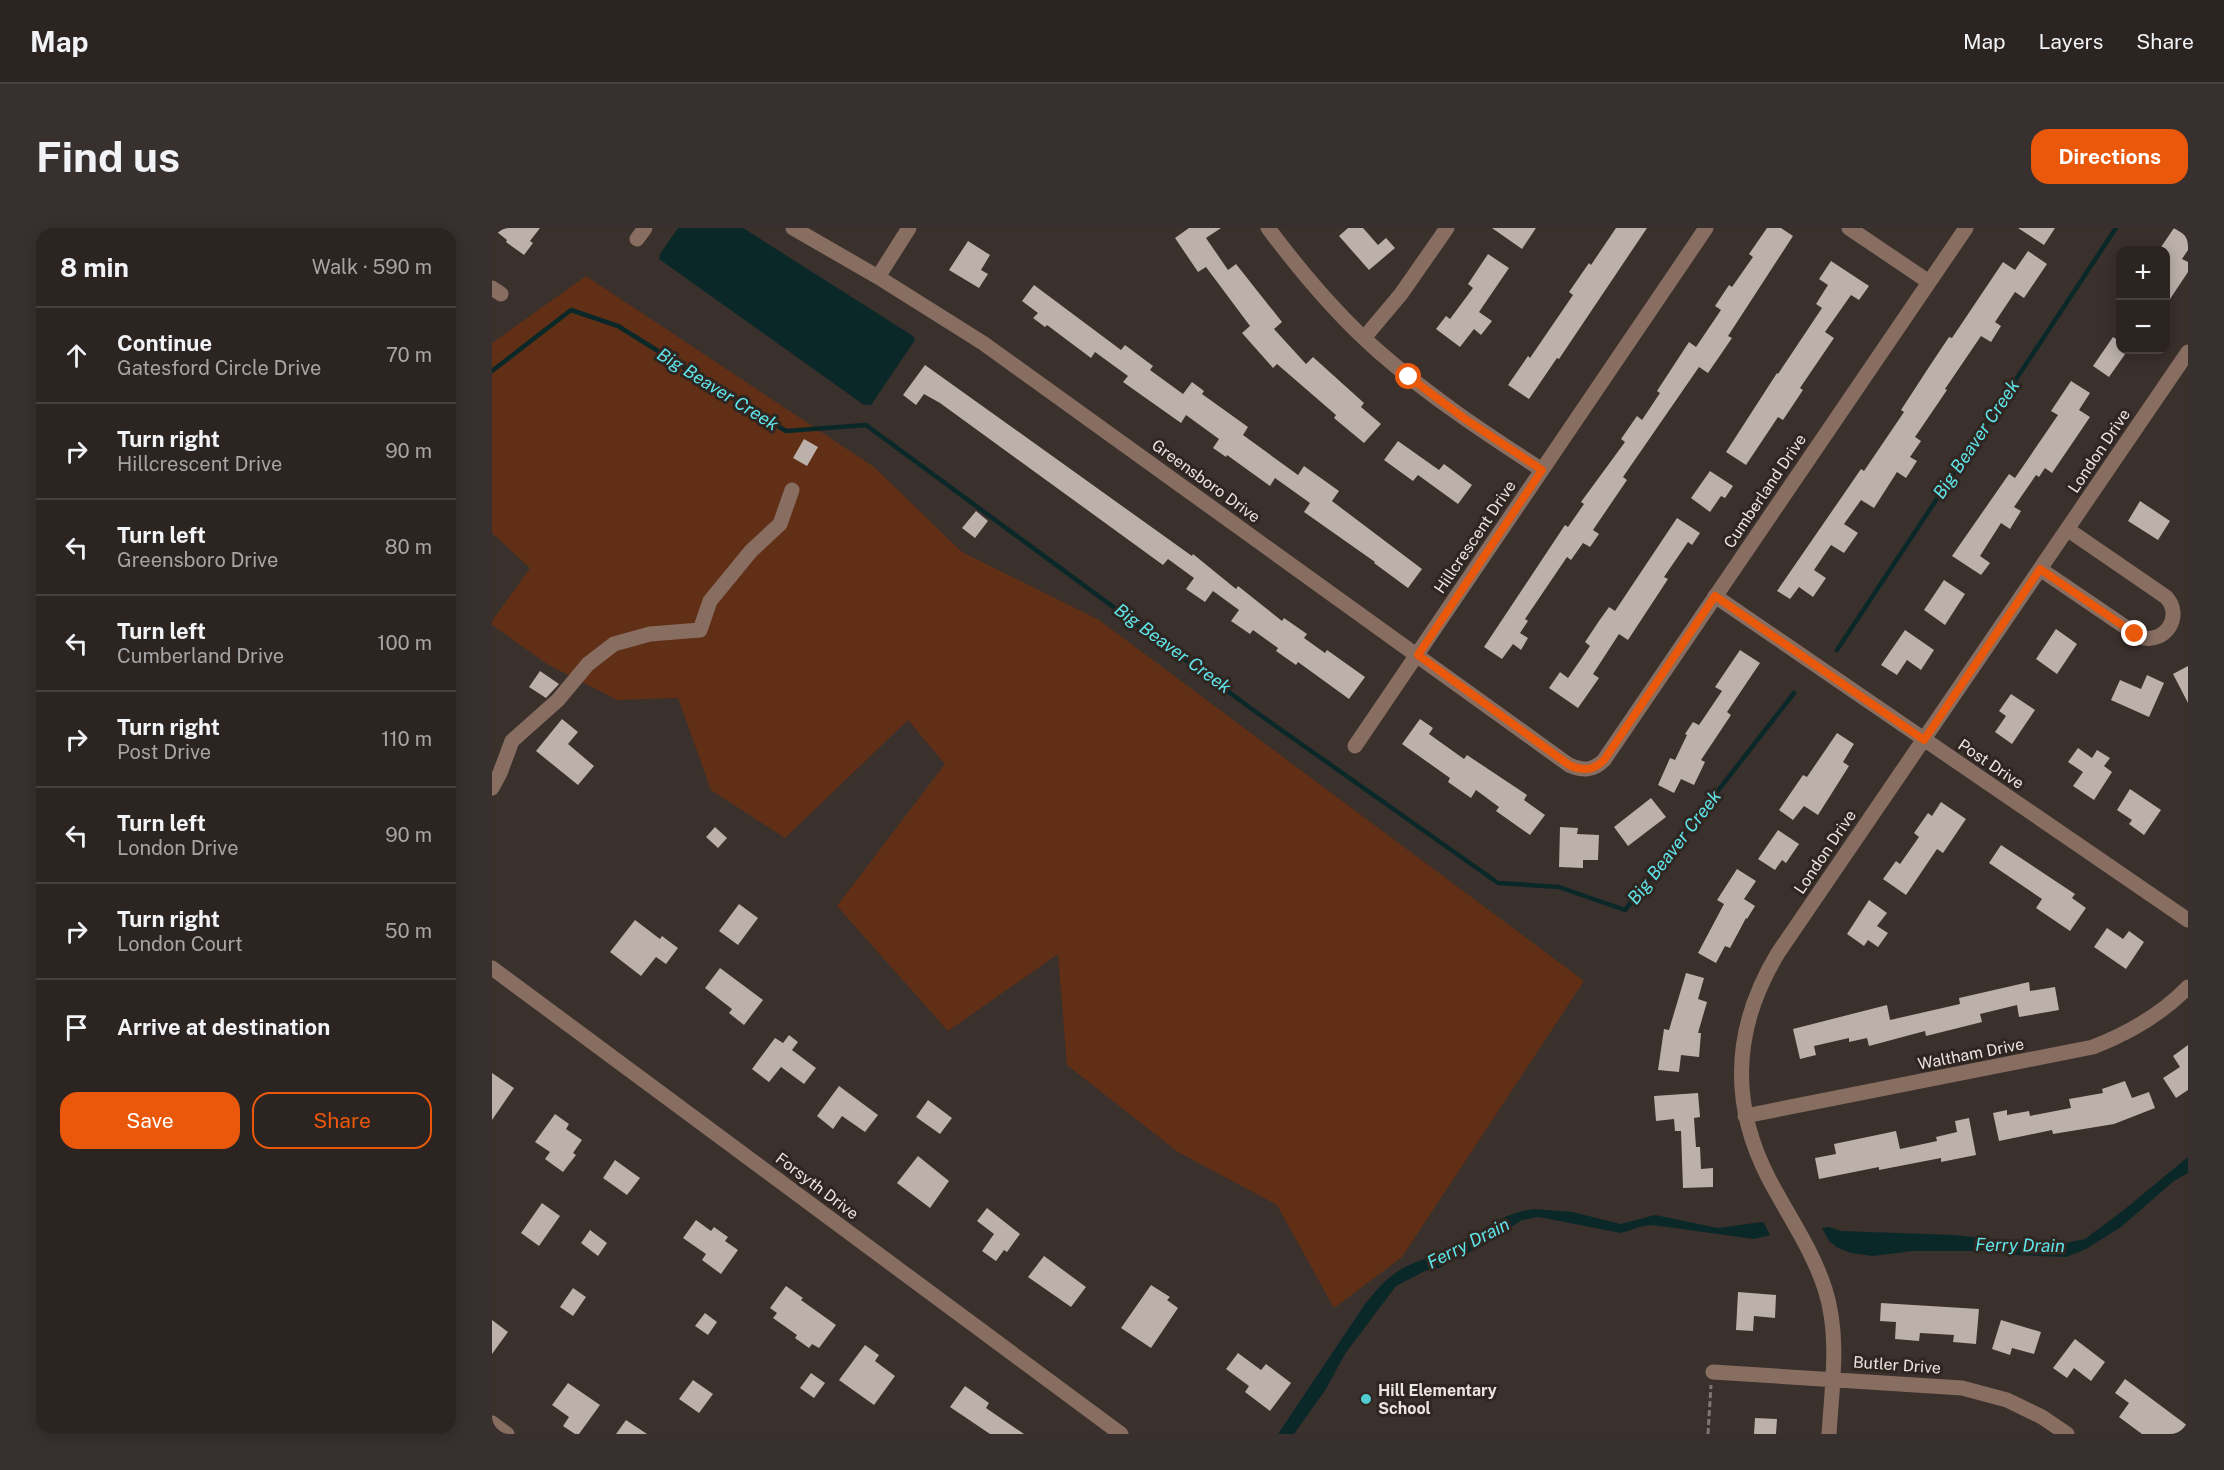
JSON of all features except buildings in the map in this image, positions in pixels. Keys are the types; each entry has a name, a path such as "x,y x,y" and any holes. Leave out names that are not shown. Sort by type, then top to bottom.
{"street":[{"name":"Greensboro Drive","path":"793,228 878,277 983,343 1569,765 1591,769"},
{"path":"878,277 909,228"},
{"path":"1268,228 1311,284 1364,338 1433,396 1542,470"},
{"path":"1364,338 1401,294 1447,228"},
{"name":"Hillcrescent Drive","path":"1355,746 1706,228"},
{"path":"1849,228 1929,282"},
{"name":"Cumberland Drive","path":"1591,769 1604,760 1965,228"},
{"name":"London Drive","path":"1829,1434 1833,1325 1826,1290 1811,1254 1758,1157 1745,1116 1741,1083 1742,1054 1748,1020 1764,978 1778,953 2188,353"},
{"path":"492,788 512,741 558,700 588,664 614,644 650,634 700,630 710,602 751,551 780,524 792,490"},
{"path":"2040,569 2140,637 2155,638 2168,630 2174,616 2166,597 2067,529"},
{"name":"Post Drive","path":"1715,596 2188,920"},
{"name":"Forsyth Drive","path":"492,968 1121,1434"},
{"name":"Waltham Drive","path":"1745,1116 2093,1047 2117,1038 2144,1023 2167,1007 2188,987"},
{"name":"Butler Drive","path":"1712,1377 1832,1378 1933,1385 1982,1392 2026,1409 2067,1434"},
{"path":"492,1423 507,1434"}],"path":[{"path":"1708,1434 1712,1377"}],"shaded area":[{"path":"586,276 874,467 962,552 1099,620 1584,981 1402,1257 1334,1308 1277,1205 1178,1152 1067,1065 1058,954 948,1031 837,906 945,764 908,720 785,838 711,790 678,698 617,700 547,664 492,625 492,621 530,568 492,533 492,343"}],"water":[{"path":"678,228 743,228 913,336 915,340 871,405 864,405 659,259"},
{"name":"Ferry Drain","path":"2188,1157 2188,1173 2174,1181 2121,1227 2086,1249 2066,1257 2015,1255 1987,1251 1913,1251 1873,1256 1851,1253 1838,1248 1829,1241 1822,1228 1829,1227 1841,1231 1954,1235 2055,1245 2085,1239"},
{"name":"Ferry Drain","path":"1535,1209 1572,1212 1621,1224 1655,1215 1718,1228 1762,1222 1770,1235 1754,1239 1653,1225 1621,1233 1538,1217 1522,1220 1482,1246 1453,1258 1442,1267 1425,1271 1396,1286 1345,1354 1326,1389 1294,1434 1278,1434 1365,1304 1390,1277 1512,1214"}],"waterway":[{"name":"Big Beaver Creek","path":"1837,650 2116,228"},
{"name":"Big Beaver Creek","path":"492,371 571,310 618,326 786,431 866,425 1256,712 1498,883 1559,887 1625,910 1794,693"}],"place":[{"name":"Hill Elementary School","path":"1366,1399"}],"route":[{"path":"1409,377 1465,419 1542,470 1418,655 1575,768 1591,769 1604,760 1715,596 1924,740 2040,569 2135,634"}]}
